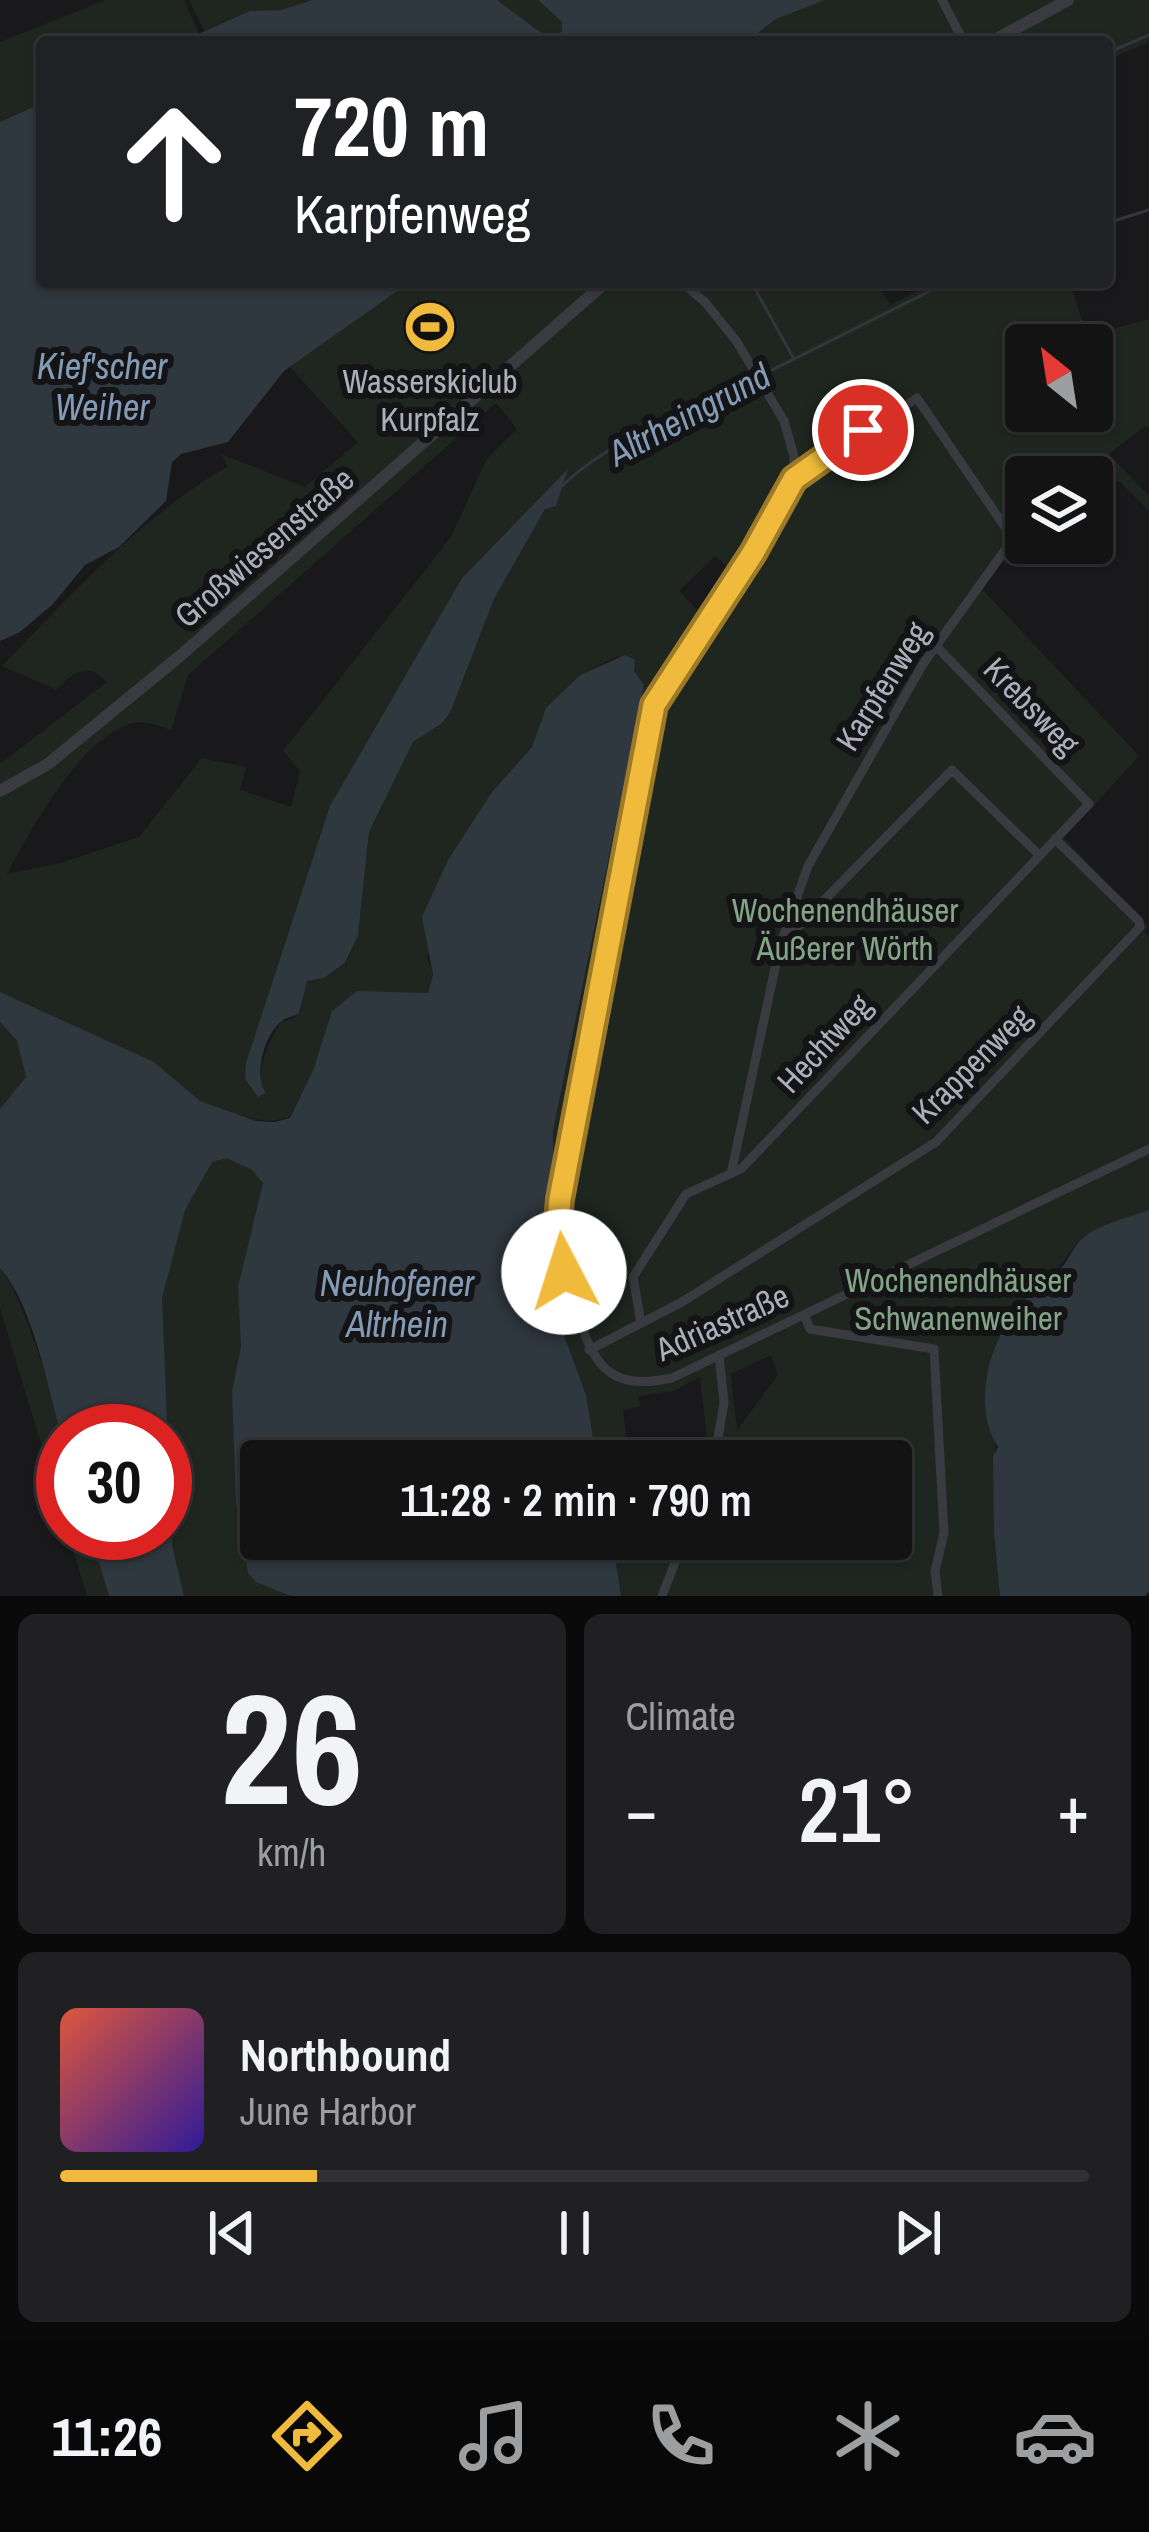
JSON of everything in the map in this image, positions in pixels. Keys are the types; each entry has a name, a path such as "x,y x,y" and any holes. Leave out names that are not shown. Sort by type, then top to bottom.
{"street":[{"path":"943,0 961,36"},
{"path":"1002,36 1068,0"},
{"name":"Großwiesenstraße","path":"0,791 48,764 180,656 599,288"},
{"path":"589,1350 564,1272 557,1224 654,705 753,553 794,479 791,437 737,342 688,288"},
{"name":"Karpfenweg","path":"731,1174 780,945 818,845 936,646 1012,539 917,398 794,479"},
{"name":"Krebsweg","path":"936,646 1090,804"},
{"path":"780,945 952,770 1039,855"},
{"name":"Hechtweg","path":"641,1323 632,1283 636,1270 686,1193 741,1169 1090,804"},
{"name":"Krappenweg","path":"589,1350 694,1295 936,1142 1140,927 1055,839"},
{"name":"Adriastraße","path":"589,1350 611,1375 652,1382 672,1378 1149,1149"},
{"path":"804,1315 810,1329 934,1349 944,1533 935,1570 938,1596"},
{"path":"718,1440 724,1403 719,1355"},
{"path":"662,1596 676,1560"}],"green space":[{"path":"106,0 184,0 199,34 36,36 36,106 0,122 0,42"},
{"path":"189,0 312,0 281,10 250,11 204,31"},
{"path":"497,0 538,0 562,22 559,36 546,36"},
{"path":"825,0 1149,0 1149,42 1113,57 1113,36 754,36 776,19"},
{"path":"401,288 880,288 890,305 923,288 1072,288 1083,324 1005,324 1005,432 1113,432 1113,329 1149,319 1149,428 1145,426 1111,456 1005,456 1005,554 982,589 1139,756 1064,838 1148,926 1144,932 1149,937 1149,1210 1084,1237 1045,1280 995,1441 994,1533 1000,1596 621,1596 612,1560 912,1560 912,1440 707,1440 700,1377 674,1391 639,1396 640,1407 623,1410 626,1440 594,1440 586,1395 557,1316 542,1237 553,1131 644,685 618,656 580,675 547,708 532,747 492,792 427,956 433,975 428,993 416,994 314,1068 290,1117 258,1119 207,1105 263,1183 262,1440 240,1440 240,1560 314,1560 404,1596 152,1596 159,1560 192,1560 192,1404 162,1404 153,1062 0,992 0,764 107,682 93,672 81,671 57,690 2,666 137,533 228,466 221,454 305,487 358,442 289,366","holes":["496,403 517,429 486,460 451,537 283,751 300,771 291,807 240,790 246,767 202,758 139,837 61,863 7,874 60,786 96,745 134,723 171,730 188,675","566,473 556,506 545,508 494,599 450,713 413,742 369,832 358,936 346,963 325,978 307,981 296,1017 281,1022 264,1058 262,1096 246,1063 462,578","715,556 733,571 698,611 679,591","771,1355 778,1375 737,1430 731,1374"]},
{"path":"1113,458 1149,496 1149,511 1113,480"},
{"path":"0,1022 17,1041 26,1077 0,1109"},
{"path":"0,1268 28,1325 54,1404 36,1404 36,1427 0,1308"},
{"path":"76,1560 98,1560 109,1596 87,1596"}],"water":[{"path":"312,0 497,0 546,36 194,36 250,11 281,10"},
{"path":"538,0 825,0 776,19 754,36 550,36 562,32 562,22"},
{"name":"Kief'scher Weiher","path":"36,106 36,288 402,288 284,371 228,442 181,454 172,462 166,501 119,547 85,565 53,604 20,632 0,641 0,122"},
{"path":"568,469 556,506 545,509 494,599 450,713 413,742 369,832 358,936 345,963 324,978 307,981 299,1013 282,1021 270,1035 260,1077 266,1093 258,1097 245,1079 246,1063 330,806 462,578"},
{"name":"Neuhofener Altrhein","path":"625,655 635,660 634,671 644,685 553,1131 553,1172 542,1237 557,1316 586,1395 594,1440 240,1440 240,1526 232,1391 241,1347 238,1287 263,1183 251,1169 226,1158 212,1162 185,1210 162,1298 166,1404 53,1404 31,1326 0,1268 0,1109 26,1077 17,1041 0,1022 0,992 154,1062 200,1101 256,1121 290,1118 314,1068 332,1011 357,991 428,993 433,975 422,917 448,860 492,792 532,747 546,708 580,675"},
{"path":"1149,1210 1149,1591 1145,1596 1000,1596 994,1533 993,1457 998,1447 990,1431 985,1395 991,1358 1017,1309 1059,1271 1083,1238"},
{"name":"Neuhofener Altrhein","path":"98,1560 175,1560 184,1596 109,1596"},
{"name":"Neuhofener Altrhein","path":"246,1560 610,1560 616,1563 621,1596 291,1596 256,1582"}],"waterway":[{"path":"1113,50 1149,35"},
{"name":"Altrheingrund","path":"1113,221 1149,210"},
{"path":"754,288 794,359"},
{"name":"Altrheingrund","path":"762,375 936,288"},
{"name":"Altrheingrund","path":"562,486 628,439 753,379"}],"place":[{"name":"Wasserskiclub Kurpfalz","path":"430,327"}],"route":[{"path":"564,1272 557,1232 560,1199 654,705 753,553 794,479 863,430"}],"park label":[{"name":"Wochenendhäuser Äußerer Wörth","path":"845,929"},
{"name":"Wochenendhäuser Schwanenweiher","path":"958,1299"}]}
